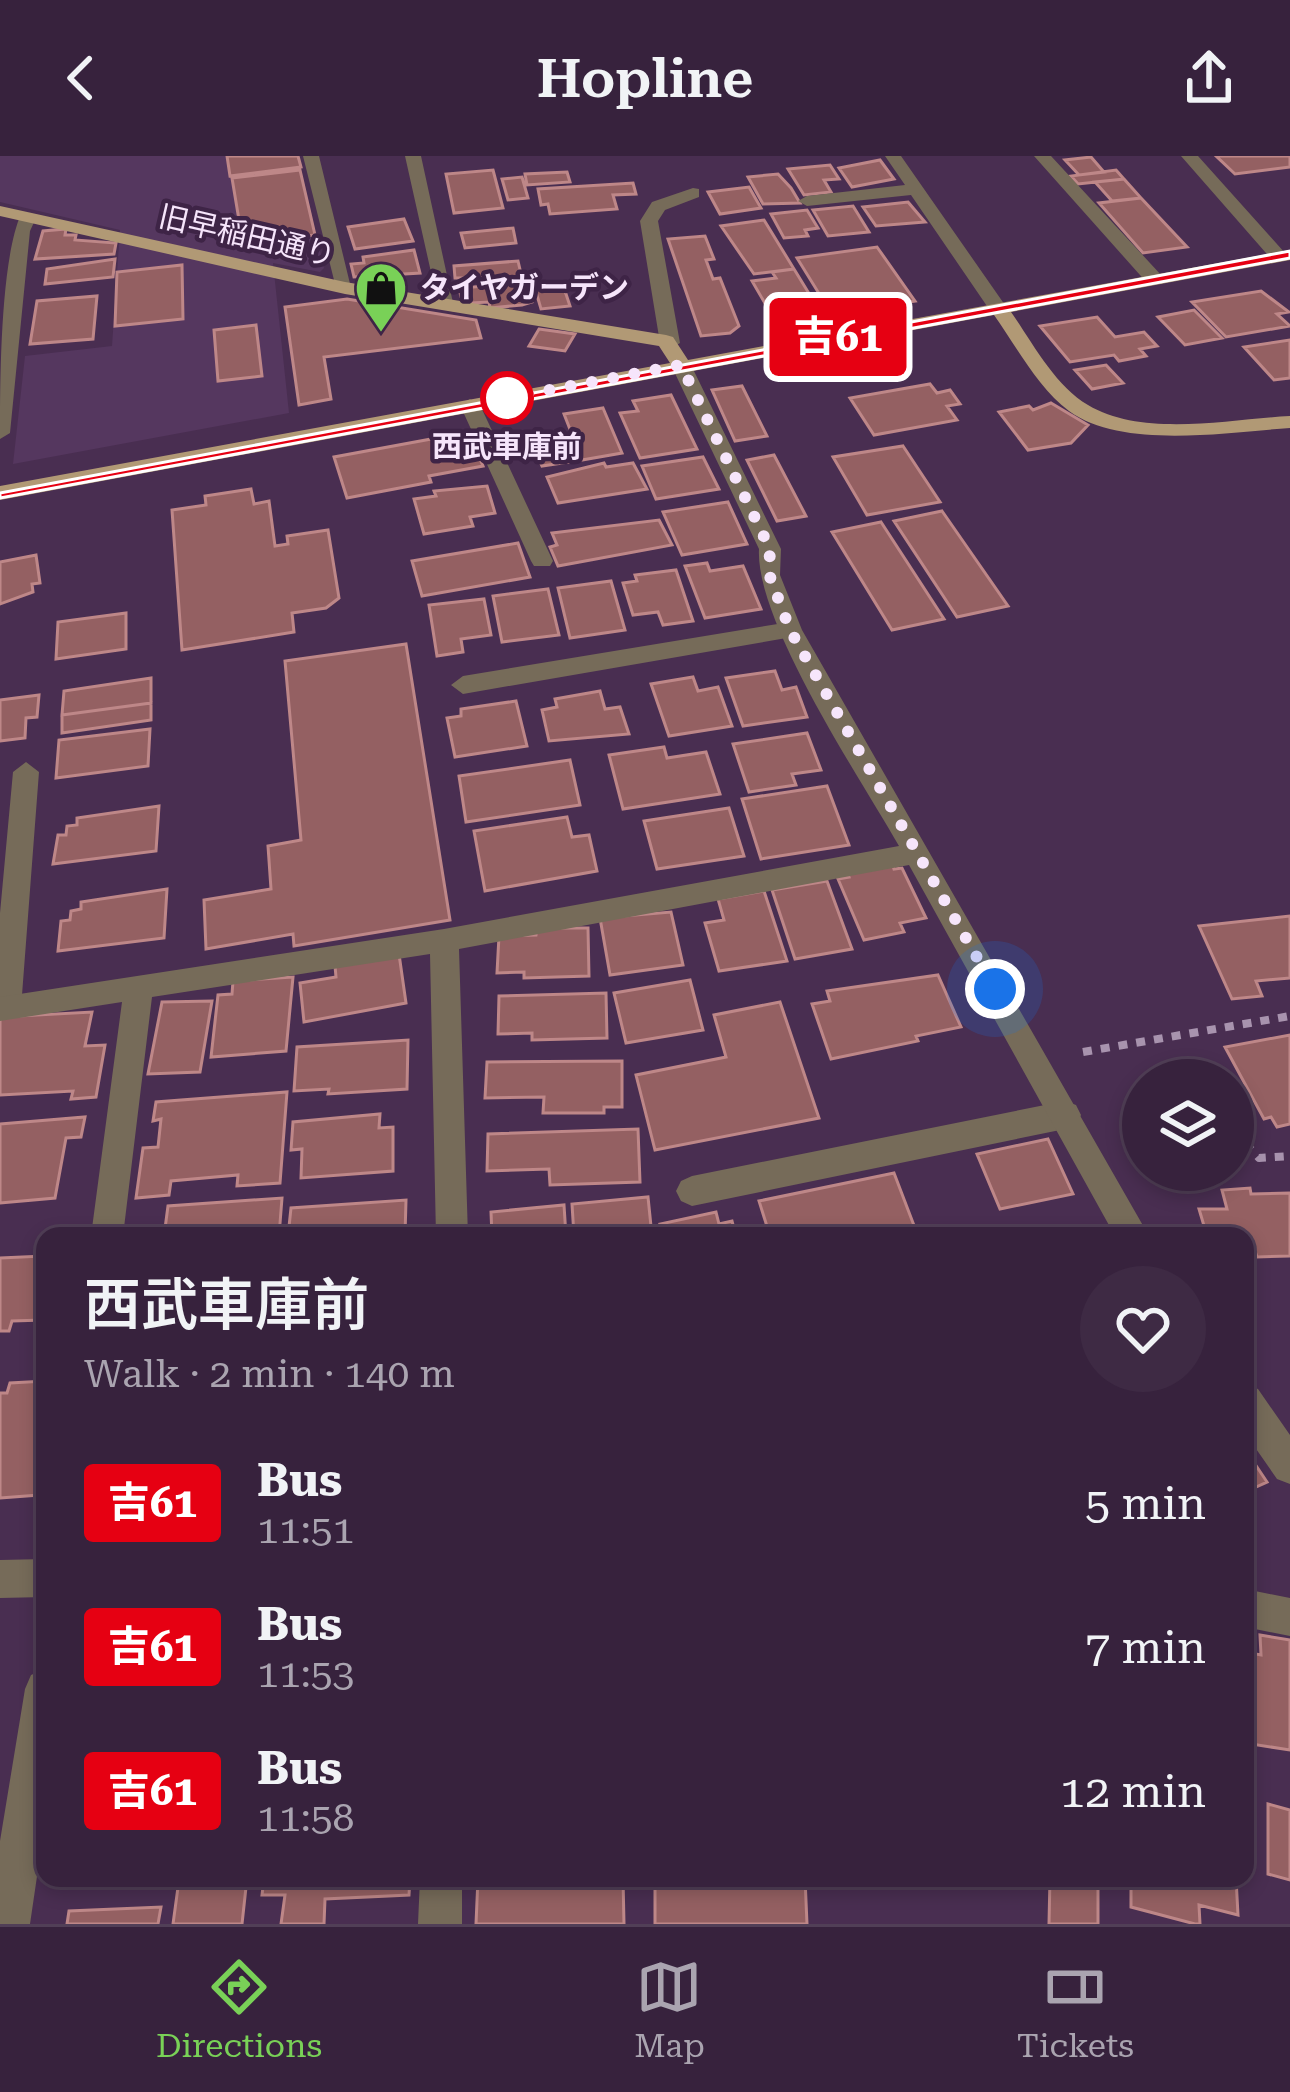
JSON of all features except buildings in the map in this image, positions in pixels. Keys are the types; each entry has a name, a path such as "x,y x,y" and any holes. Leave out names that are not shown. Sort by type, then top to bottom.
{"main road":[{"name":"旧早稲田通り","path":"0,211 345,289 676,354"},
{"path":"0,493 470,405 676,354 998,308 1284,256"},
{"path":"998,308 1077,408 1101,418 1137,426 1290,422"}],"street":[{"path":"311,156 345,289"},
{"path":"413,156 448,308"},
{"path":"892,156 998,308"},
{"path":"1042,156 1155,280"},
{"path":"1190,156 1284,256"},
{"path":"807,201 917,189"},
{"path":"693,193 658,206 649,221 676,354 770,549 769,574 790,630 1128,1227"},
{"path":"0,433 21,231 27,218"},
{"path":"470,405 542,561"},
{"path":"463,685 790,630"},
{"path":"26,772 3,1008 444,940 920,853"},
{"path":"444,940 452,1227"},
{"path":"108,1227 139,988"},
{"path":"692,1191 1066,1115"},
{"path":"1254,1415 1290,1466"},
{"path":"0,1579 36,1579"},
{"path":"1254,1610 1290,1617"},
{"path":"8,1924 36,1746"},
{"path":"440,1924 441,1887"}],"path":[{"path":"1035,1061 1290,1016"},
{"path":"1254,1154 1258,1158 1290,1156"}],"shaded area":[{"path":"0,156 298,156 324,268 320,272 273,263 289,413 13,464 25,356 112,346 120,230 0,202"}],"bus line":[{"name":"吉61","path":"0,493 1290,255"}],"place":[{"name":"タイヤガーデン","path":"381,334"},
{"name":"西武車庫前","path":"507,398"}],"route":[{"path":"507,398 681,365 770,549 769,574 790,630 995,989"}]}
